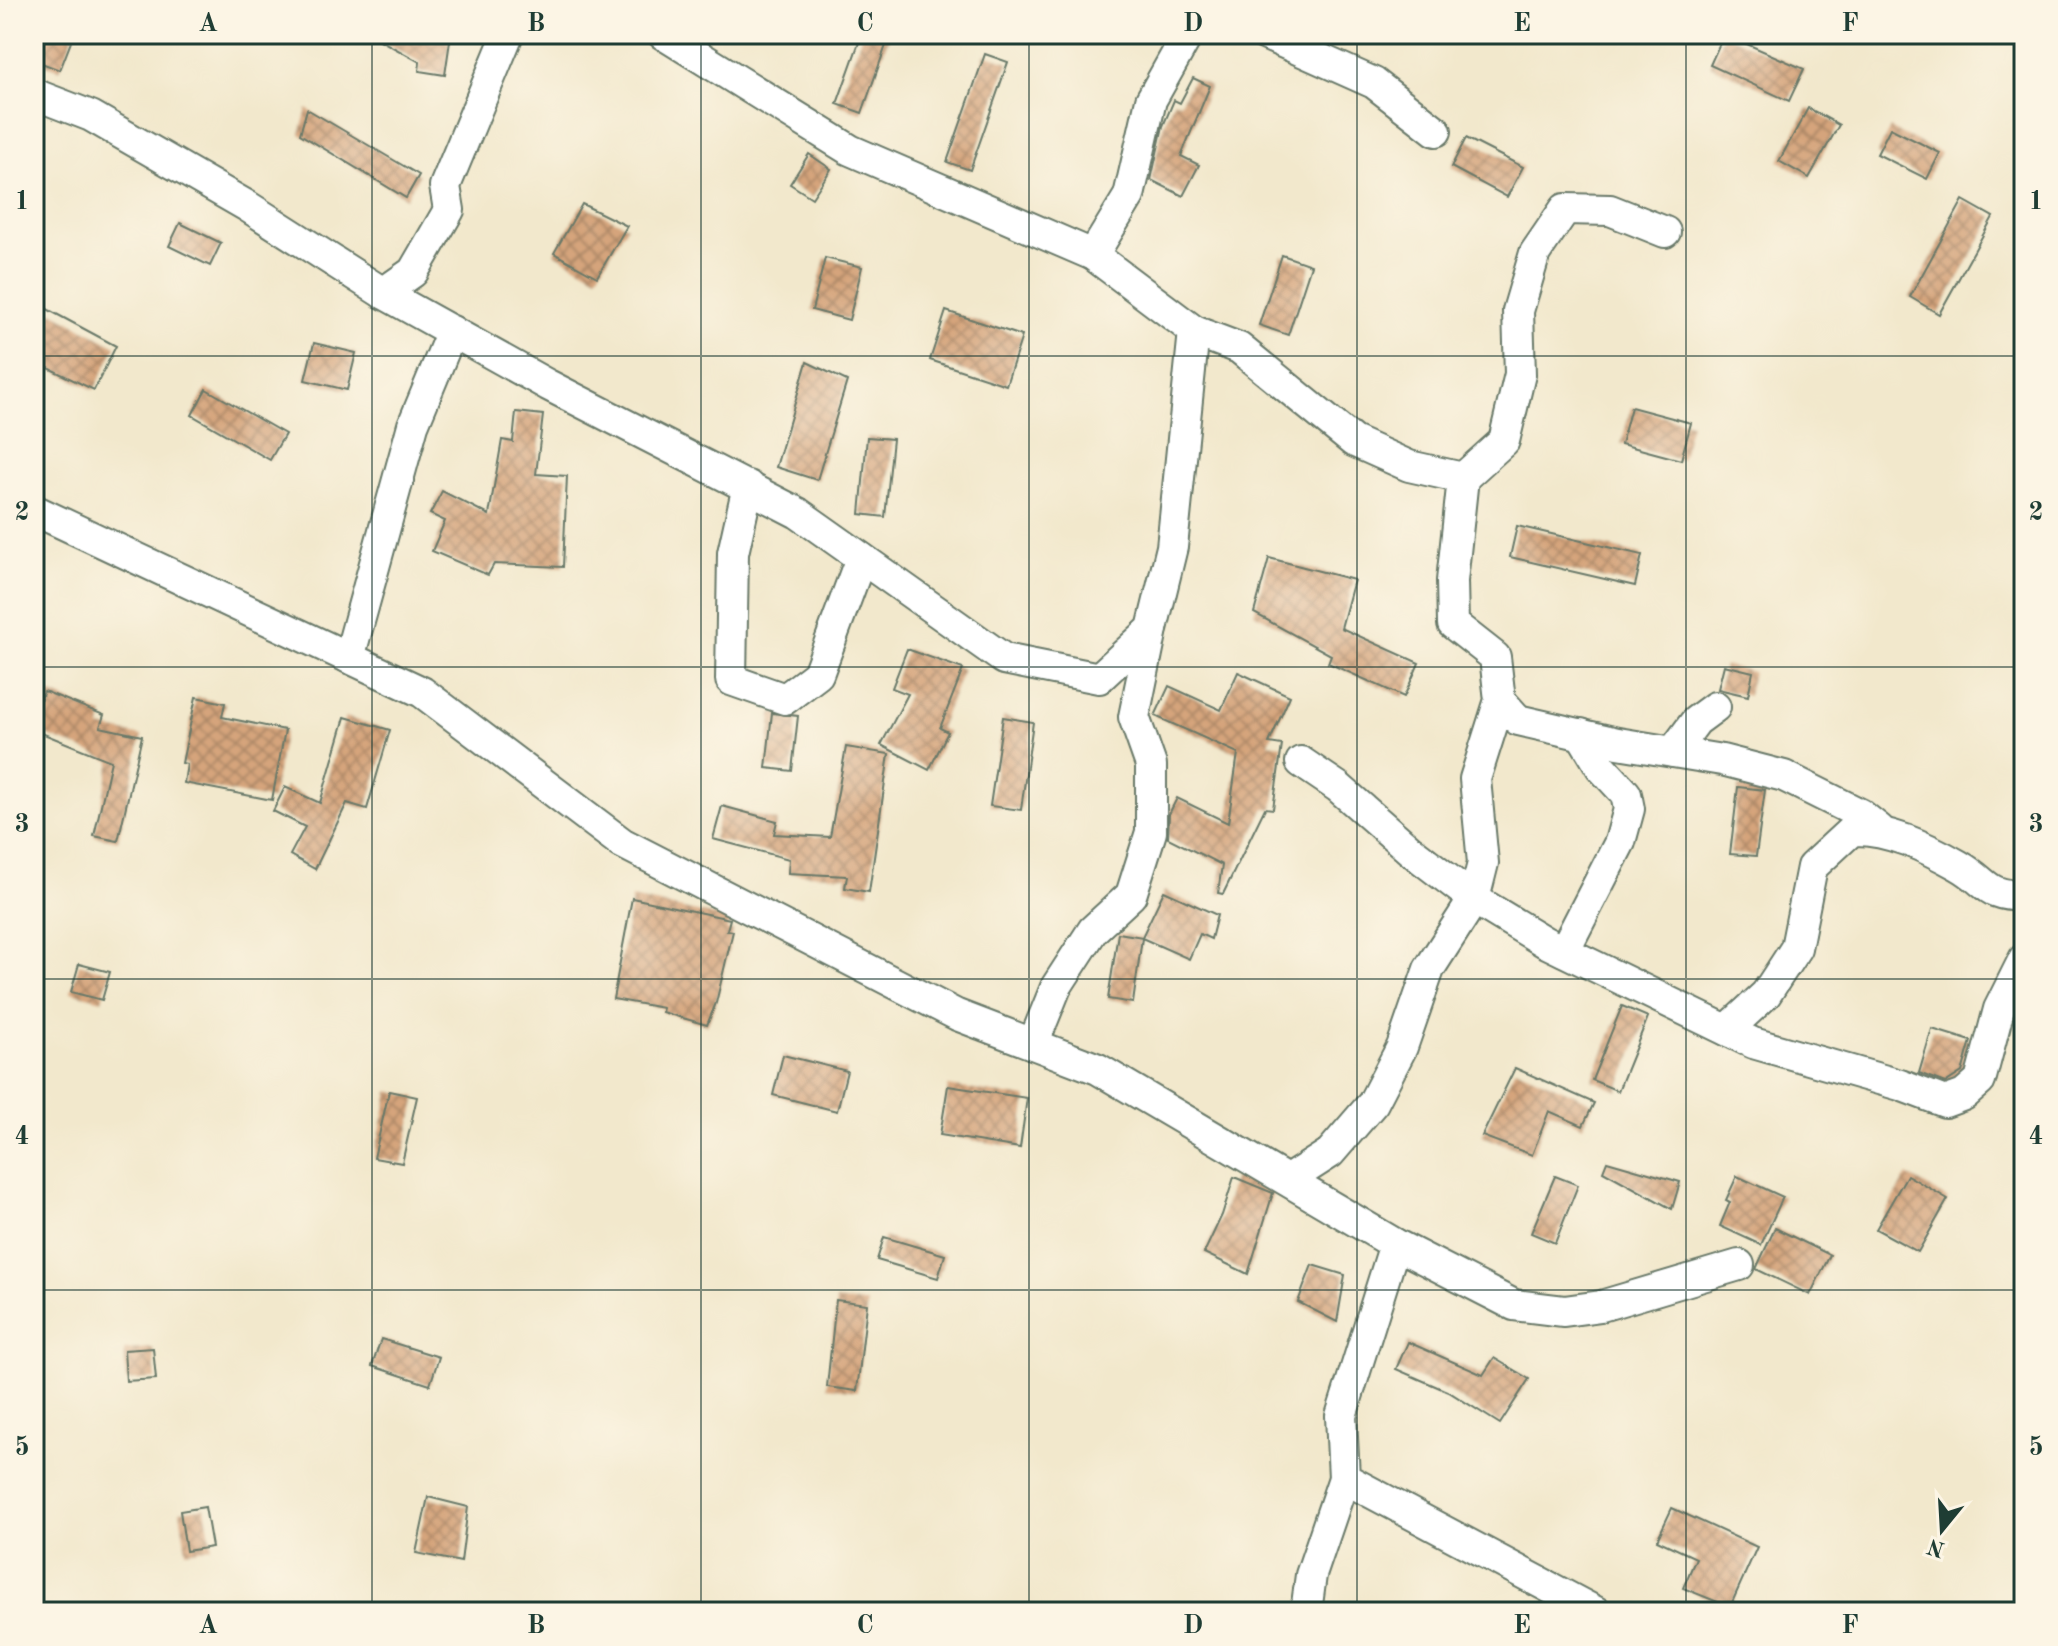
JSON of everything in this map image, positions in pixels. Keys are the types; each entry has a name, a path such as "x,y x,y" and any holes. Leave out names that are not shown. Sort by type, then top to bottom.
{"street":[{"path":"383,293 413,272 449,210 445,186 508,34"},
{"path":"663,34 850,150 1093,255 1194,331 1239,348 1353,441 1409,466 1463,478"},
{"path":"1093,255 1129,196 1151,100 1188,34"},
{"path":"1264,34 1374,83 1436,131"},
{"path":"34,94 91,116 247,206 383,293 798,513 1004,659 1099,678 1134,717 1151,765 1151,832 1131,895 1093,930 1056,987 1033,1044"},
{"path":"1288,1180 1330,1153 1373,1103 1402,1047 1429,969 1474,899 1483,863 1475,779 1500,700 1495,657 1453,624 1452,581 1463,478 1504,441 1520,374 1518,311 1535,253 1565,209 1610,210 1665,232"},
{"path":"349,658 413,425 452,331"},
{"path":"1134,717 1172,547 1194,331"},
{"path":"748,486 733,553 731,680 785,699 818,674 861,558"},
{"path":"34,510 422,692 622,843 957,1015 1098,1069 1395,1244 1514,1305 1564,1311 1601,1306 1739,1265"},
{"path":"1099,678 1152,629"},
{"path":"1500,700 1518,720 1784,776 1860,814 1879,829 1960,866 1999,896 2024,896"},
{"path":"1673,752 1696,721 1715,707"},
{"path":"1564,951 1620,842 1629,809 1626,794 1601,767 1581,734"},
{"path":"1301,762 1338,787 1410,850 1474,899 1564,951 1753,1043 1900,1085 1945,1102 1964,1095 1980,1081 1999,1009 2024,959"},
{"path":"1727,1030 1766,994 1796,948 1812,867 1852,830 1879,829"},
{"path":"1306,1612 1311,1575 1344,1478 1341,1416 1395,1244"},
{"path":"1344,1478 1596,1612"}],"building":[{"path":"47,34 74,34 60,70 36,61"},
{"path":"369,34 451,34 445,75 419,71 420,62"},
{"path":"862,34 890,34 862,113 837,104"},
{"path":"1724,34 1804,69 1789,101 1710,65"},
{"path":"985,54 1008,62 970,170 947,162"},
{"path":"1193,78 1210,86 1181,156 1199,165 1183,196 1151,180 1163,126 1174,100 1180,103"},
{"path":"1808,108 1839,125 1809,178 1779,161"},
{"path":"307,109 419,175 406,198 300,134"},
{"path":"1890,128 1940,153 1927,179 1877,154"},
{"path":"1466,138 1523,167 1507,197 1451,167"},
{"path":"809,154 831,169 812,198 790,184"},
{"path":"1963,200 1993,217 1939,314 1910,297"},
{"path":"582,204 627,226 597,277 554,253"},
{"path":"180,223 221,243 210,266 169,246"},
{"path":"1282,255 1311,265 1288,335 1259,325"},
{"path":"825,258 862,267 849,320 812,310"},
{"path":"34,302 116,346 94,390 34,361"},
{"path":"946,311 1022,336 1006,385 930,360"},
{"path":"314,343 356,353 347,390 305,380"},
{"path":"807,362 847,381 817,480 776,467"},
{"path":"206,389 285,434 270,460 192,415"},
{"path":"1631,407 1691,423 1681,460 1621,444"},
{"path":"516,412 543,415 536,474 567,476 563,567 494,564 488,575 432,551 445,521 430,514 442,491 489,515 502,440 513,442"},
{"path":"867,437 893,439 885,517 860,514"},
{"path":"1517,526 1642,555 1635,586 1510,557"},
{"path":"1269,558 1354,580 1341,628 1419,663 1404,697 1328,663 1331,655 1254,613"},
{"path":"907,649 963,669 940,728 948,732 929,770 881,745 908,694 892,688"},
{"path":"1724,665 1753,672 1748,696 1718,689"},
{"path":"1238,672 1290,696 1269,743 1282,745 1273,809 1265,808 1223,894 1218,893 1222,865 1168,838 1169,814 1177,798 1228,823 1238,753 1155,716 1169,686 1221,710"},
{"path":"44,691 104,715 100,727 142,736 118,841 94,836 111,761 34,730 34,715"},
{"path":"196,697 225,703 222,717 285,730 272,800 184,783 187,764 182,763"},
{"path":"772,713 798,716 792,771 766,768"},
{"path":"345,717 390,730 367,809 347,803 315,869 290,855 305,827 273,811 285,787 320,803"},
{"path":"1003,717 1033,722 1021,810 990,806"},
{"path":"846,747 889,754 869,892 845,888 847,876 788,873 789,859 713,839 722,806 777,821 774,834 830,837"},
{"path":"1738,787 1765,790 1756,856 1730,854"},
{"path":"1164,891 1217,915 1211,939 1200,934 1189,959 1142,938 1133,1003 1108,999 1118,933 1142,937"},
{"path":"632,898 730,919 727,930 733,931 716,1003 707,1025 662,1012 663,1008 613,999"},
{"path":"79,964 110,972 102,1000 71,992"},
{"path":"1622,1006 1648,1017 1618,1091 1592,1080"},
{"path":"1932,1029 1971,1041 1962,1072 1945,1083 1919,1073"},
{"path":"783,1055 847,1071 837,1111 773,1095"},
{"path":"1515,1068 1594,1103 1583,1126 1549,1111 1532,1155 1482,1136"},
{"path":"948,1086 1027,1098 1020,1148 940,1135"},
{"path":"389,1091 417,1097 402,1163 374,1158"},
{"path":"1607,1161 1680,1182 1672,1209 1603,1171"},
{"path":"1907,1175 1948,1199 1918,1252 1876,1229"},
{"path":"1555,1176 1578,1185 1555,1243 1531,1233"},
{"path":"1737,1176 1783,1197 1761,1245 1720,1226 1730,1202 1726,1200"},
{"path":"1234,1177 1273,1193 1248,1274 1204,1253 1222,1215"},
{"path":"1775,1228 1830,1255 1810,1295 1756,1269"},
{"path":"884,1237 945,1255 938,1278 877,1260"},
{"path":"1312,1265 1345,1275 1337,1322 1298,1302"},
{"path":"836,1300 867,1304 857,1391 827,1387"},
{"path":"381,1339 439,1357 430,1385 372,1366"},
{"path":"1408,1342 1483,1375 1494,1358 1529,1379 1500,1424 1449,1392 1396,1369"},
{"path":"153,1348 156,1379 126,1381 124,1350"},
{"path":"428,1497 468,1507 461,1562 416,1553"},
{"path":"205,1507 212,1547 186,1551 180,1511"},
{"path":"1672,1508 1757,1547 1730,1607 1683,1588 1696,1558 1657,1540"}]}
